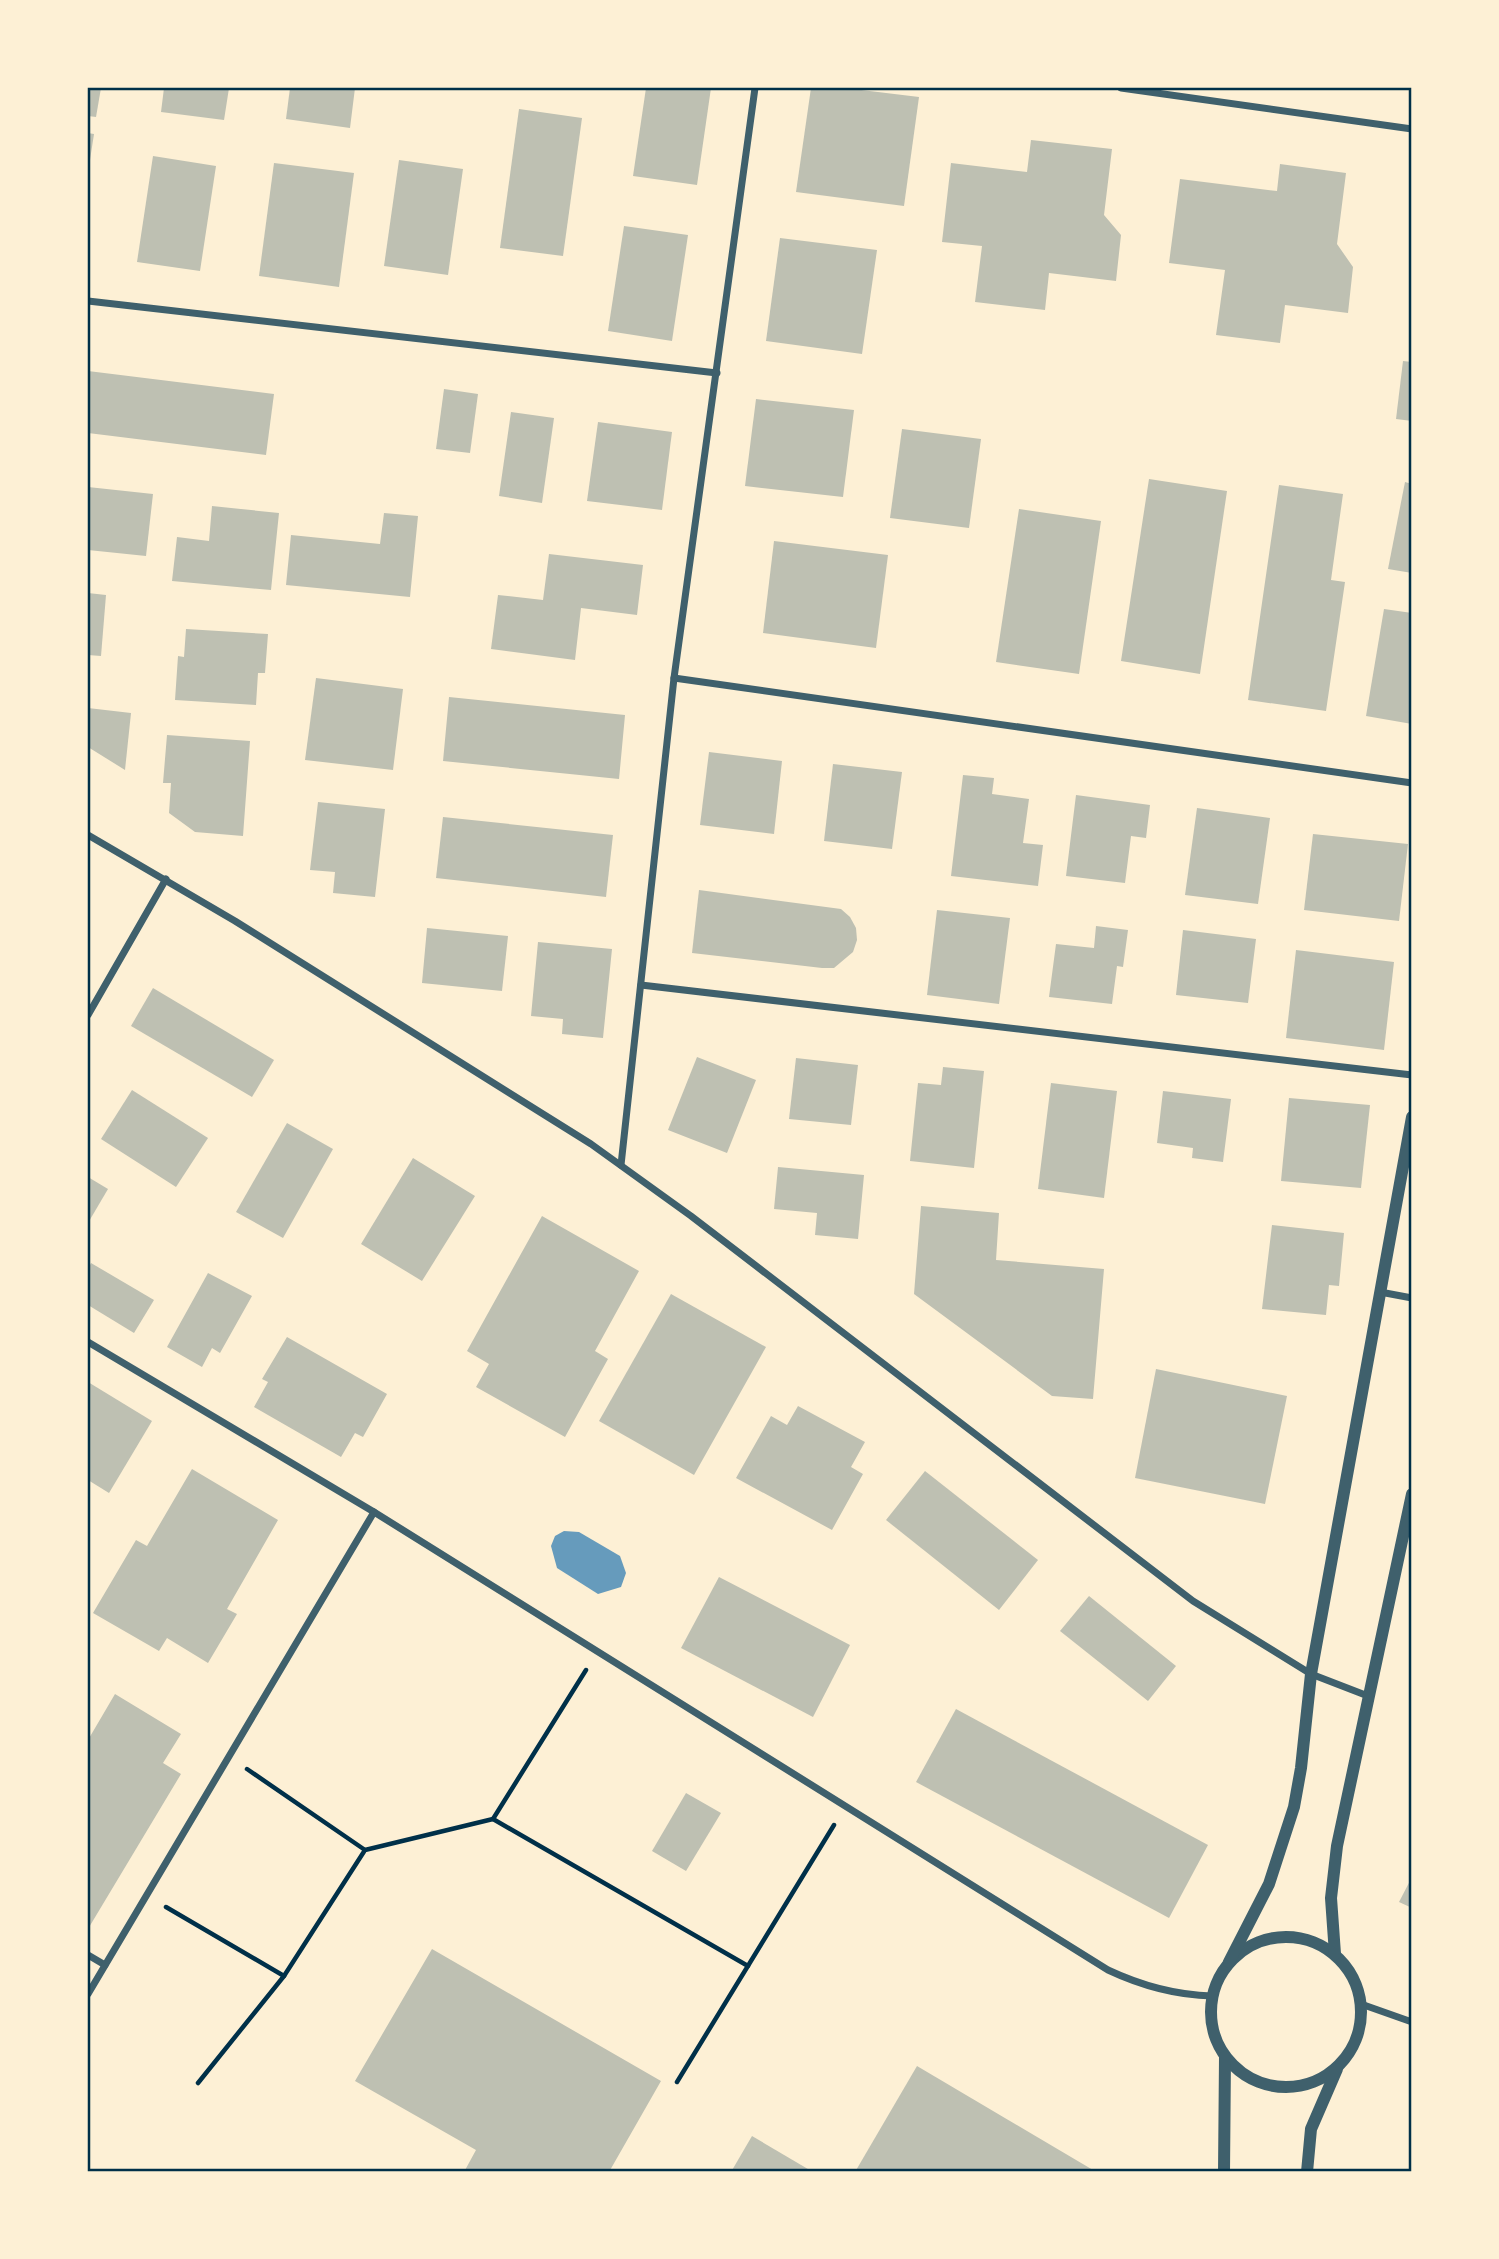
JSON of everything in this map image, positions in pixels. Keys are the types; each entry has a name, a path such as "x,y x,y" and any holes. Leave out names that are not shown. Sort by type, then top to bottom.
{"street":[{"path":"621,1165 674,678 755,88"},
{"path":"1121,88 1412,129"},
{"path":"88,301 717,373"},
{"path":"674,678 1412,783"},
{"path":"88,835 166,879 561,1124 621,1165 1177,1589 1234,1629 1311,1674 1368,1696"},
{"path":"88,1015 166,879"},
{"path":"641,985 1412,1075"},
{"path":"1338,2067 1317,2081 1292,2087 1267,2085 1243,2075 1226,2057 1215,2038 1210,2017 1212,1996 1218,1978 1261,1902 1288,1829 1301,1768 1311,1674 1412,1118"},
{"path":"1380,1292 1412,1298"},
{"path":"88,1342 374,1512 1108,1970 1158,1989 1212,1996"},
{"path":"1335,1954 1331,1898 1333,1872 1412,1494"},
{"path":"88,1994 374,1512"},
{"path":"1229,1962 1247,1947 1269,1938 1293,1937 1315,1942 1335,1954 1357,1985 1361,2004 1360,2027 1352,2049 1338,2067 1311,2129 1307,2172"},
{"path":"88,1955 105,1965"},
{"path":"1361,2004 1412,2022"},
{"path":"1224,2172 1226,2057"}],"path":[{"path":"493,1819 598,1652"},
{"path":"228,1756 365,1850"},
{"path":"677,2082 845,1807"},
{"path":"198,2083 284,1976 365,1850 493,1819 748,1966"},
{"path":"146,1895 284,1976"}],"water":[{"path":"564,1531 579,1532 620,1556 626,1573 621,1587 598,1594 557,1568 551,1546 555,1536"}],"building":[{"path":"88,88 101,88 96,117 88,116"},
{"path":"164,88 229,88 224,120 161,112"},
{"path":"290,88 355,88 350,128 286,119"},
{"path":"646,88 711,88 697,185 633,176"},
{"path":"811,88 845,88 919,97 904,206 796,192"},
{"path":"519,109 582,118 563,256 500,248"},
{"path":"88,133 94,134 89,166 88,166"},
{"path":"1031,140 1112,149 1104,215 1121,235 1116,281 1049,273 1045,310 975,302 982,246 942,242 951,163 1027,172"},
{"path":"153,156 216,166 200,271 137,262"},
{"path":"399,160 463,169 448,275 384,266"},
{"path":"274,163 354,173 339,287 259,276"},
{"path":"1280,164 1346,173 1337,244 1353,267 1348,313 1285,305 1280,343 1216,335 1225,270 1169,263 1180,179 1277,191"},
{"path":"624,226 688,235 672,341 608,331"},
{"path":"780,238 877,250 862,354 766,341"},
{"path":"1403,361 1412,362 1412,421 1396,419"},
{"path":"88,371 274,394 266,455 88,433"},
{"path":"444,389 478,394 470,453 436,449"},
{"path":"756,399 854,410 843,497 745,486"},
{"path":"511,412 554,418 542,503 499,496"},
{"path":"598,422 672,432 662,510 587,501"},
{"path":"902,429 981,439 969,528 890,518"},
{"path":"1149,479 1227,491 1200,674 1121,661"},
{"path":"1405,482 1412,484 1412,573 1388,569"},
{"path":"1279,485 1343,494 1331,580 1345,582 1326,711 1248,700"},
{"path":"88,487 153,494 146,556 88,550"},
{"path":"212,506 279,513 271,590 172,581 177,537 209,541"},
{"path":"1019,509 1101,521 1079,674 996,662"},
{"path":"384,513 418,516 410,597 286,585 291,535 380,544"},
{"path":"774,541 888,555 876,648 763,633"},
{"path":"549,554 643,565 637,615 581,608 575,660 491,649 498,595 543,600"},
{"path":"88,593 106,595 101,656 88,655"},
{"path":"1384,609 1412,613 1412,724 1366,716"},
{"path":"186,629 268,634 265,673 258,673 256,705 175,700 178,656 184,657"},
{"path":"316,678 403,689 393,770 305,760"},
{"path":"449,697 625,715 619,779 443,761"},
{"path":"88,708 131,713 125,770 88,747"},
{"path":"167,735 250,741 243,836 195,832 169,813 171,783 163,783"},
{"path":"709,752 782,761 774,834 700,825"},
{"path":"833,764 902,772 892,849 824,841"},
{"path":"963,775 994,778 992,794 1029,799 1023,843 1043,845 1038,886 951,876"},
{"path":"1076,795 1150,805 1146,838 1131,836 1125,883 1066,876"},
{"path":"318,802 385,809 375,897 333,893 335,872 310,870"},
{"path":"1197,808 1270,818 1258,904 1185,895"},
{"path":"443,817 613,835 606,897 436,878"},
{"path":"1313,834 1408,844 1399,921 1304,910"},
{"path":"699,890 841,909 850,917 856,928 857,940 853,952 834,968 692,953"},
{"path":"937,910 1010,918 999,1004 927,995"},
{"path":"1096,926 1128,930 1123,967 1117,966 1112,1004 1049,997 1056,944 1094,948"},
{"path":"427,928 508,936 502,991 422,983"},
{"path":"1183,930 1256,939 1248,1003 1176,995"},
{"path":"538,942 612,949 603,1038 562,1034 563,1019 531,1016"},
{"path":"1296,950 1394,962 1384,1050 1286,1038"},
{"path":"153,988 274,1060 252,1097 131,1026"},
{"path":"697,1057 756,1080 727,1153 668,1130"},
{"path":"796,1058 858,1065 851,1125 789,1119"},
{"path":"943,1067 984,1071 974,1168 910,1161 918,1083 941,1085"},
{"path":"1051,1083 1117,1091 1104,1198 1038,1189"},
{"path":"132,1090 208,1138 176,1187 101,1139"},
{"path":"1163,1091 1231,1099 1223,1162 1192,1158 1193,1148 1157,1143"},
{"path":"1289,1098 1370,1105 1361,1188 1281,1181"},
{"path":"287,1123 333,1149 283,1238 236,1212"},
{"path":"413,1158 475,1196 422,1281 361,1244"},
{"path":"778,1167 864,1175 858,1239 815,1235 817,1213 774,1209"},
{"path":"88,1177 108,1189 88,1223"},
{"path":"921,1206 999,1213 996,1260 1104,1269 1093,1399 1052,1396 914,1294"},
{"path":"542,1216 639,1271 595,1351 608,1359 565,1437 476,1387 489,1364 467,1351"},
{"path":"1272,1225 1344,1233 1339,1286 1329,1285 1326,1315 1262,1309"},
{"path":"91,1263 154,1300 134,1333 88,1305 88,1269"},
{"path":"208,1273 252,1296 220,1353 212,1348 202,1367 167,1347"},
{"path":"671,1294 766,1347 694,1475 599,1421"},
{"path":"287,1337 387,1394 363,1437 355,1433 341,1457 254,1407 268,1382 262,1379"},
{"path":"1156,1369 1287,1396 1265,1504 1135,1478"},
{"path":"88,1382 152,1421 109,1493 88,1480"},
{"path":"798,1406 865,1442 851,1467 863,1474 832,1530 736,1478 771,1416 787,1425"},
{"path":"192,1469 278,1520 227,1609 237,1614 208,1663 167,1638 159,1651 93,1613 136,1540 147,1546"},
{"path":"925,1471 1038,1560 999,1610 886,1520"},
{"path":"719,1577 850,1645 813,1717 681,1648"},
{"path":"1089,1596 1176,1666 1148,1701 1060,1631"},
{"path":"115,1694 181,1734 163,1763 181,1774 88,1929 88,1740"},
{"path":"956,1709 1208,1845 1169,1918 916,1782"},
{"path":"686,1793 721,1813 686,1871 652,1851"},
{"path":"1412,1877 1412,1908 1399,1902"},
{"path":"432,1949 661,2081 609,2172 464,2172 476,2150 355,2081"},
{"path":"917,2066 1093,2170 1092,2172 855,2172"},
{"path":"752,2136 813,2172 731,2172"}]}
